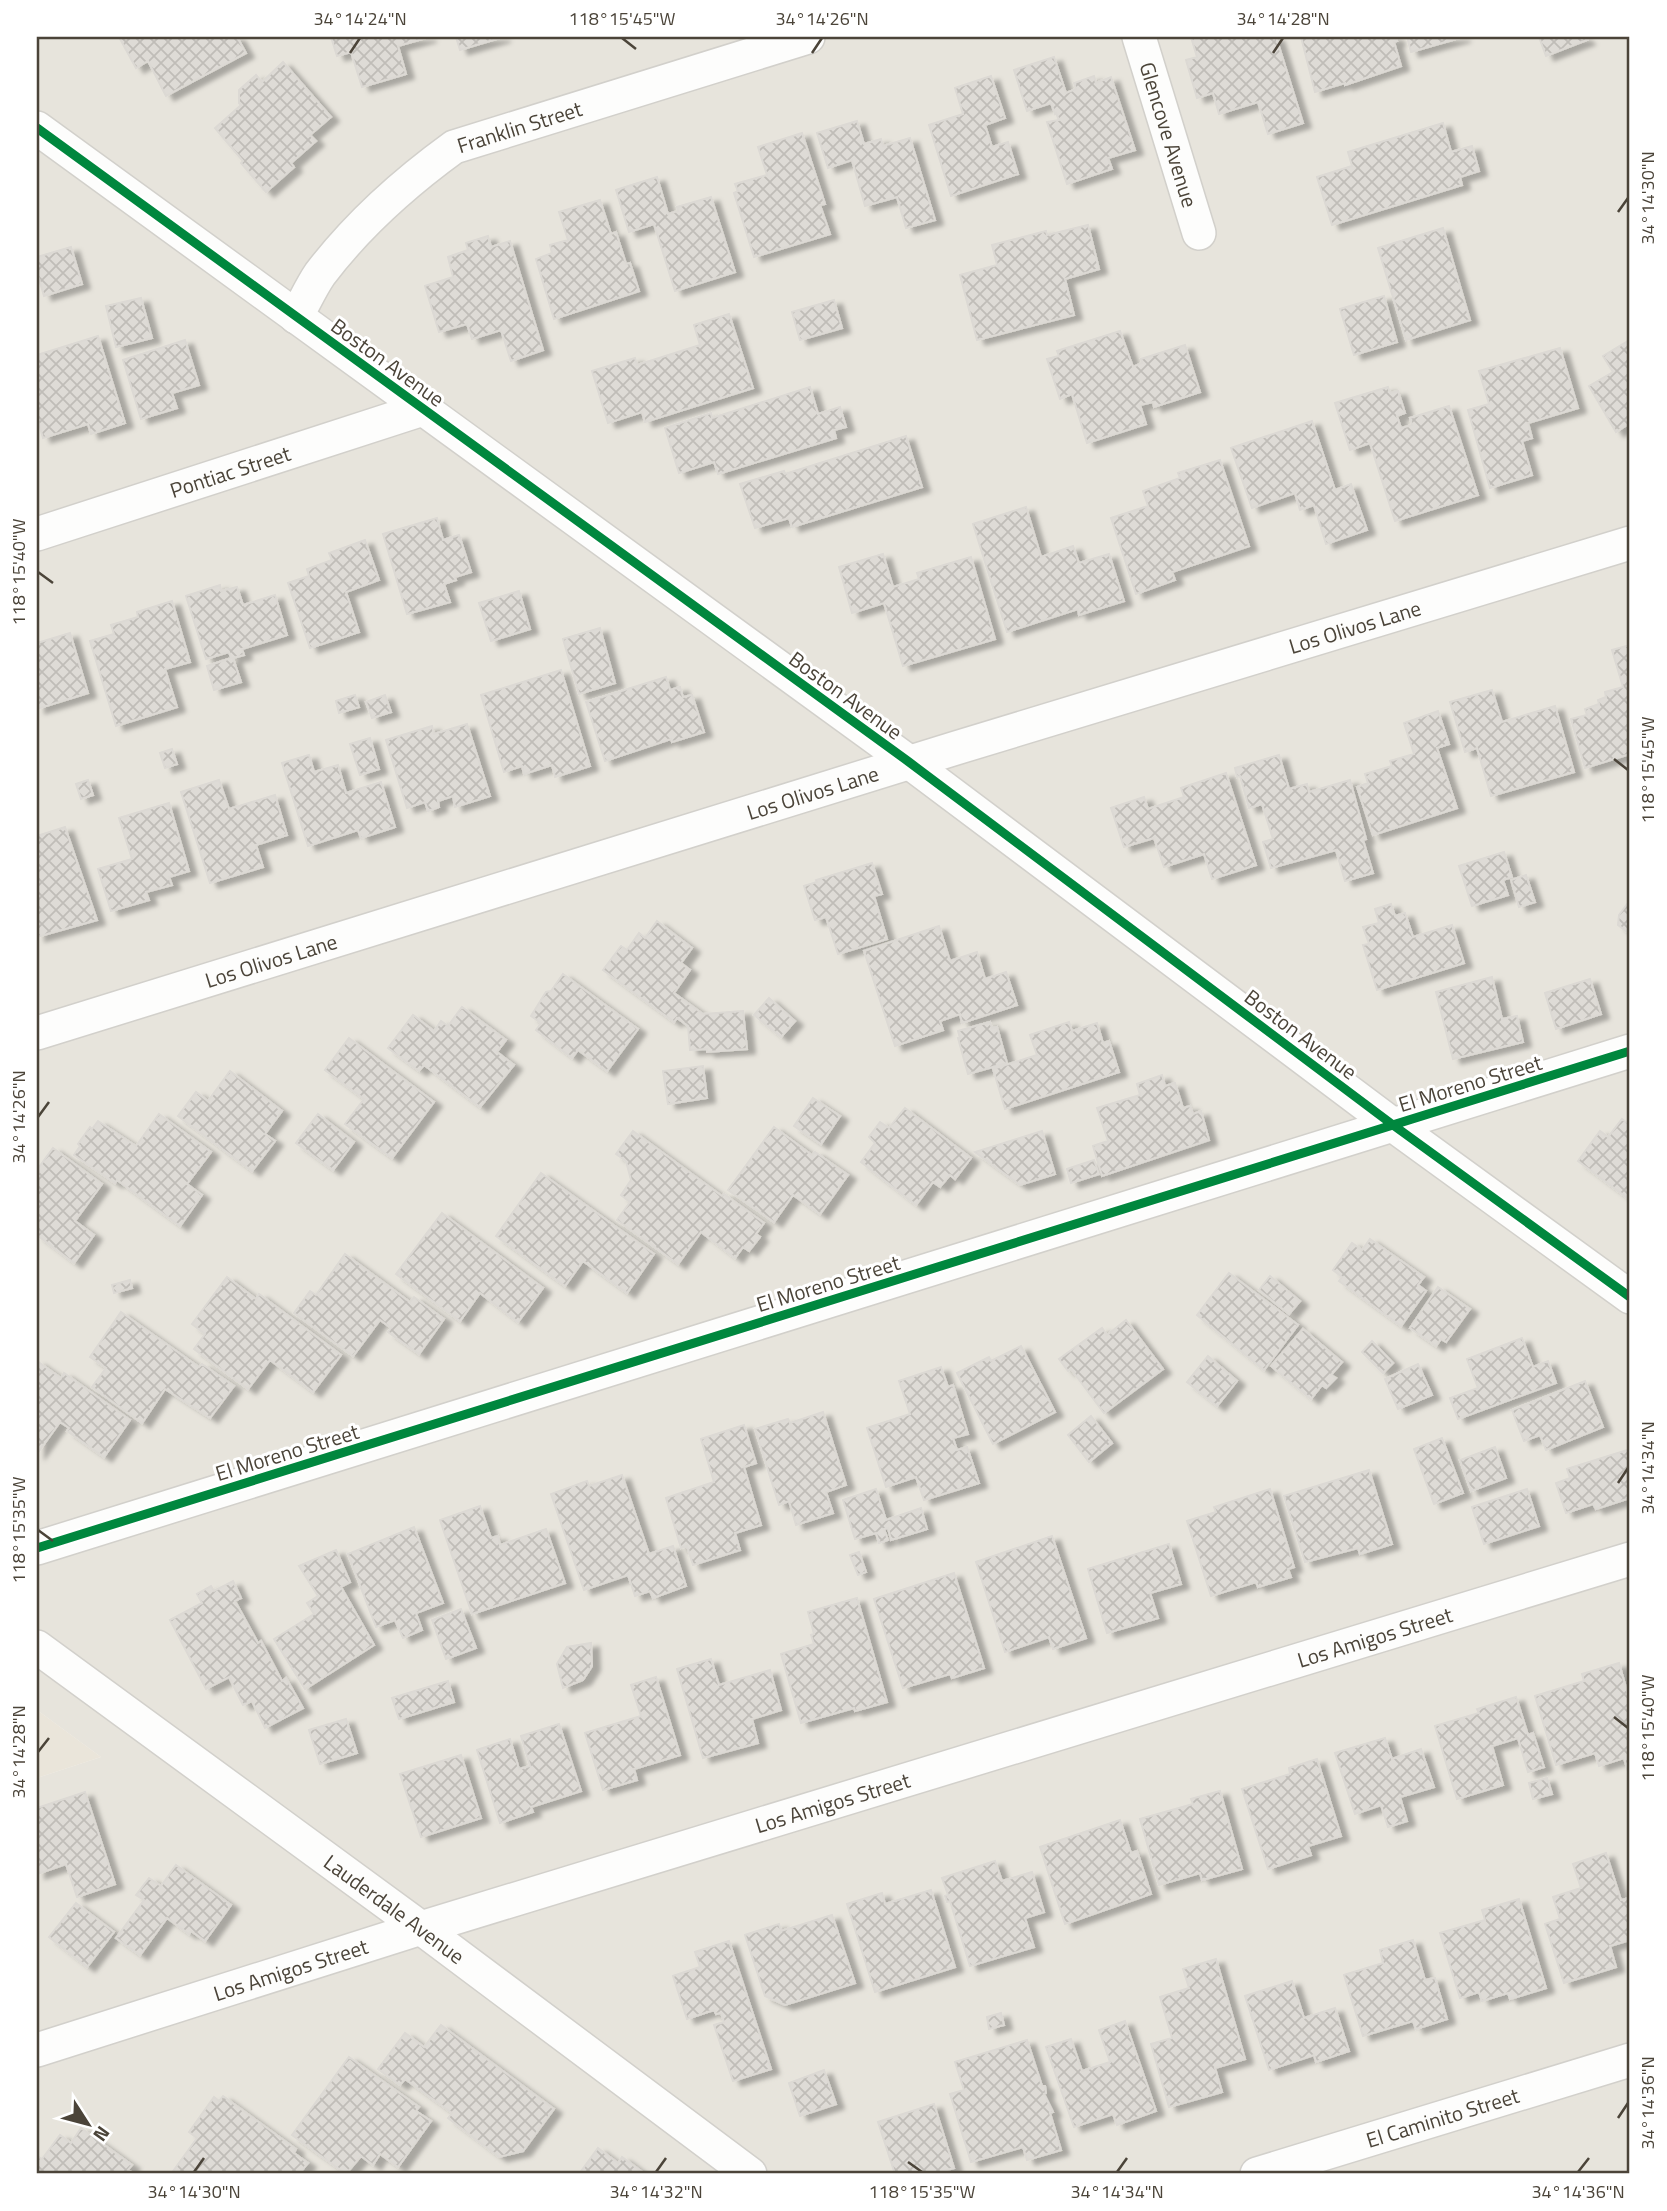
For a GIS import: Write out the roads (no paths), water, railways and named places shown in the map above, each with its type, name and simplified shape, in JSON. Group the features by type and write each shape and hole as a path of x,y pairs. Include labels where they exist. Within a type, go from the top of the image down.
{"street":[{"name":"Franklin Street","path":"296,317 320,275 369,216 417,174 454,148 808,37"},
{"name":"Glencove Avenue","path":"1139,37 1199,233"},
{"name":"Boston Avenue","path":"37,128 909,762 1394,1125 1630,1297"},
{"name":"Pontiac Street","path":"37,534 423,409"},
{"name":"Los Olivos Lane","path":"37,1033 909,762 1630,543"},
{"name":"El Moreno Street","path":"37,1549 1630,1051"},
{"name":"Los Amigos Street","path":"37,2050 421,1928 1630,1559"},
{"name":"Lauderdale Avenue","path":"37,1647 421,1928 750,2174"},
{"name":"El Caminito Street","path":"1256,2174 1630,2060"}]}
